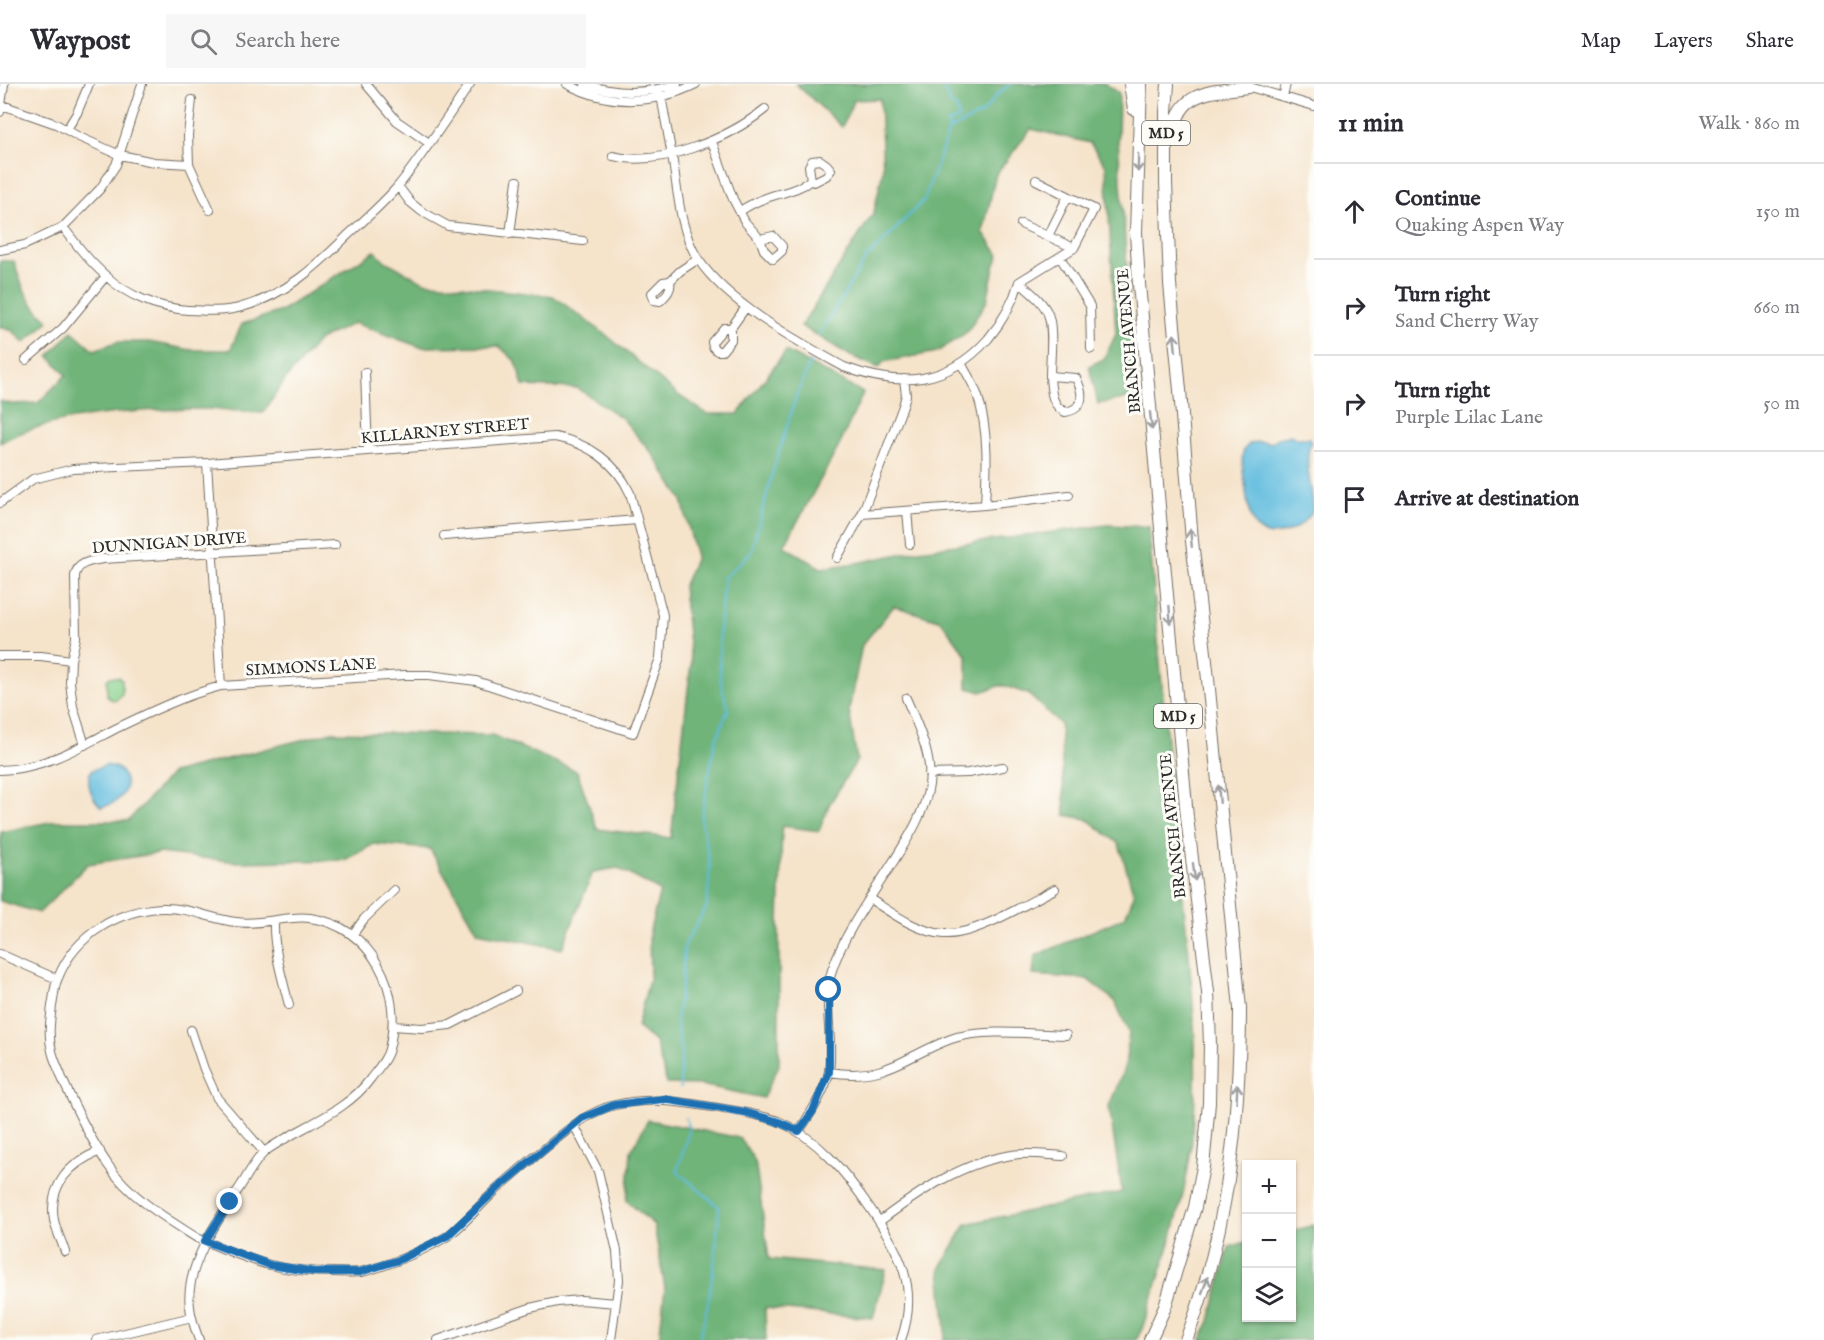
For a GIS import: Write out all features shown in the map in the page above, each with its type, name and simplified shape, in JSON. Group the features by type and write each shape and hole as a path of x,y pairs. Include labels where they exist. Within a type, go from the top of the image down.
{"highway":[{"path":"1130,84 1138,131"},
{"name":"BRANCH AVENUE","path":"1141,84 1137,232 1148,392 1187,817 1208,992 1210,1044 1209,1103 1199,1187 1167,1299 1149,1340"},
{"name":"MD 5","path":"1168,84 1166,182 1170,284 1192,541 1208,679 1240,1008 1239,1062 1230,1172 1208,1275 1186,1340"},
{"path":"1166,182 1172,173 1174,126 1181,109 1205,93 1244,85"}],"street":[{"path":"4,84 1,109 42,118 120,155 154,162 189,164"},
{"path":"67,129 77,113 89,84"},
{"path":"0,250 26,245 63,226 100,189 120,155 142,84"},
{"path":"366,84 398,121 429,143"},
{"path":"63,226 106,276 131,293 155,304 200,311 240,308 272,295 314,269 398,186 470,84"},
{"path":"567,84 616,100 661,94 696,84"},
{"path":"585,84 619,92 661,94 677,84"},
{"path":"1283,97 1286,84"},
{"path":"1244,85 1314,106"},
{"path":"661,94 682,216 689,240 698,259 724,288 746,307 844,367 874,377 904,379 934,375 961,363 993,333 1014,299 1019,282 1074,249 1094,209 1036,180"},
{"path":"192,100 188,135 189,164 210,210"},
{"path":"613,156 633,159 671,153 712,142 765,109"},
{"path":"712,142 740,211 760,239"},
{"path":"740,211 765,198 795,190 811,180"},
{"path":"510,234 517,181"},
{"path":"398,186 416,206 448,226 583,242"},
{"path":"1048,236 1068,196"},
{"path":"1021,224 1074,249"},
{"path":"1060,257 1090,306 1091,349"},
{"path":"670,281 698,259"},
{"path":"26,360 63,328 106,276"},
{"path":"1019,282 1040,301 1050,322 1050,376 1052,397 1058,408 1065,412 1077,409 1081,398 1076,378 1050,376"},
{"path":"730,328 746,307"},
{"path":"961,363 978,398 984,427 988,465 985,505"},
{"path":"365,372 369,452"},
{"path":"837,558 862,514 903,406 906,395 904,379"},
{"name":"KILLARNEY STREET","path":"0,503 33,478 58,471 110,466 207,463 369,452 548,436 580,444 604,458 618,472 630,493 663,615 660,658 633,733"},
{"path":"207,463 221,686"},
{"path":"862,514 985,505 1069,495"},
{"path":"907,511 910,544"},
{"path":"444,536 637,520"},
{"name":"DUNNIGAN DRIVE","path":"85,745 73,707 70,682 71,660 76,639 75,576 81,566 88,561 103,559 335,545"},
{"path":"0,656 41,656 71,660"},
{"name":"SIMMONS LANE","path":"0,770 17,770 47,763 169,703 221,686 429,675 476,681 633,733"},
{"path":"799,1131 813,1111 829,1072 829,990 832,971 846,939 911,834 925,801 929,774 926,752 906,698"},
{"path":"929,774 1003,767"},
{"path":"870,899 914,925 946,934 962,932 986,924 1055,889"},
{"path":"352,934 393,890"},
{"path":"199,1340 189,1304 192,1278 205,1241 264,1152 355,1096 369,1081 389,1052 393,1007 389,985 381,968 363,944 352,934 327,922 310,918 295,918 235,922 185,909 162,908 119,916 89,935 72,952 57,979 48,1033 52,1053 77,1112 109,1167 146,1205 196,1238 205,1241 270,1265 315,1272 360,1272 399,1260 447,1236 498,1188 582,1118 614,1105 663,1099 744,1112 776,1121 799,1131 849,1177 880,1221 900,1256 908,1293 907,1313 901,1340"},
{"path":"274,921 278,960 289,1005"},
{"path":"0,954 57,979"},
{"path":"393,1026 422,1028 450,1025 516,991"},
{"path":"191,1030 217,1098 264,1152"},
{"path":"829,1072 849,1075 874,1073 898,1065 953,1039 988,1033 1066,1035"},
{"path":"574,1125 598,1172 613,1232 619,1271 611,1340"},
{"path":"65,1252 54,1219 59,1183 66,1171 84,1158 100,1151"},
{"path":"880,1221 938,1181 972,1167 1013,1155 1063,1156"},
{"path":"438,1340 530,1308 557,1302 581,1300 616,1303"},
{"path":"96,1340 192,1317"}],"green space":[{"path":"796,84 1106,84 1119,93 1118,139 1136,397 1098,404 1089,366 1104,359 1116,334 1106,166 1090,143 1031,129 996,174 983,232 999,255 994,267 987,301 967,332 937,352 883,362 879,368 851,356 801,326 874,212 883,170 880,99 854,100 842,127"},
{"path":"375,251 385,261 424,282 553,296 605,334 677,394 707,414 738,414 786,351 863,393 839,446 784,546 821,568 919,550 1107,525 1149,527 1166,730 1193,996 1195,1105 1189,1165 1178,1213 1165,1260 1142,1329 1136,1340 944,1340 946,1332 940,1269 966,1224 1122,1192 1109,1106 1125,1067 1129,1033 1115,1001 1087,979 1033,975 1035,956 1125,917 1134,895 1119,844 1087,819 1065,815 1060,724 1028,694 1002,685 981,692 967,688 967,656 941,621 894,606 862,645 849,710 857,760 829,805 819,831 782,826 779,1065 763,1098 701,1085 667,1084 655,1042 637,1027 650,976 649,934 660,891 618,868 593,872 562,949 478,932 430,849 374,844 345,860 238,862 159,853 88,864 39,913 0,901 1,832 54,821 128,821 172,773 332,732 492,735 577,771 597,829 671,838 691,663 683,587 696,557 682,500 654,456 623,419 577,388 523,386 516,362 499,346 420,347 354,323 319,340 285,380 263,413 180,409 99,415 45,425 0,443 0,401 11,404 38,403 66,375 49,356 72,331 94,350 117,342 149,342 191,350 230,350 242,324 281,311"},
{"path":"0,261 14,261 26,294 49,321 24,343 13,331 0,327"},
{"path":"110,677 119,677 122,680 122,694 116,700 110,699 107,695 107,680"},
{"path":"648,1120 740,1138 755,1161 769,1259 886,1270 873,1318 765,1308 766,1340 659,1340 665,1288 654,1225 627,1201 631,1151"},
{"path":"1314,1225 1314,1340 1201,1340 1210,1321 1229,1247 1242,1243 1242,1322 1296,1322 1296,1230"}],"water":[{"path":"1291,435 1295,438 1309,438 1311,443 1308,469 1313,510 1303,523 1295,528 1287,532 1269,534 1256,527 1251,516 1242,462 1244,449 1253,443 1271,443 1278,438"},
{"path":"106,765 121,771 126,785 118,800 101,807 92,795 89,780 92,770"}],"waterway":[{"path":"946,84 944,89 950,104 957,108 959,119 948,123 949,130"},
{"path":"819,335 865,260 924,200 949,130 983,113 995,97 1010,84"},
{"path":"680,1088 681,1056 676,1020 682,984 684,946 707,906 710,866 701,819 715,742 728,710 720,679 719,630 724,578 751,552 773,471 797,394 810,362"},
{"path":"686,1118 689,1131 677,1171 719,1207 713,1274 699,1340"}],"route":[{"path":"230,1202 205,1241 270,1265 315,1272 360,1272 399,1260 447,1236 498,1188 582,1118 614,1105 663,1099 744,1112 776,1121 799,1131 813,1111 829,1072 829,990"}]}
